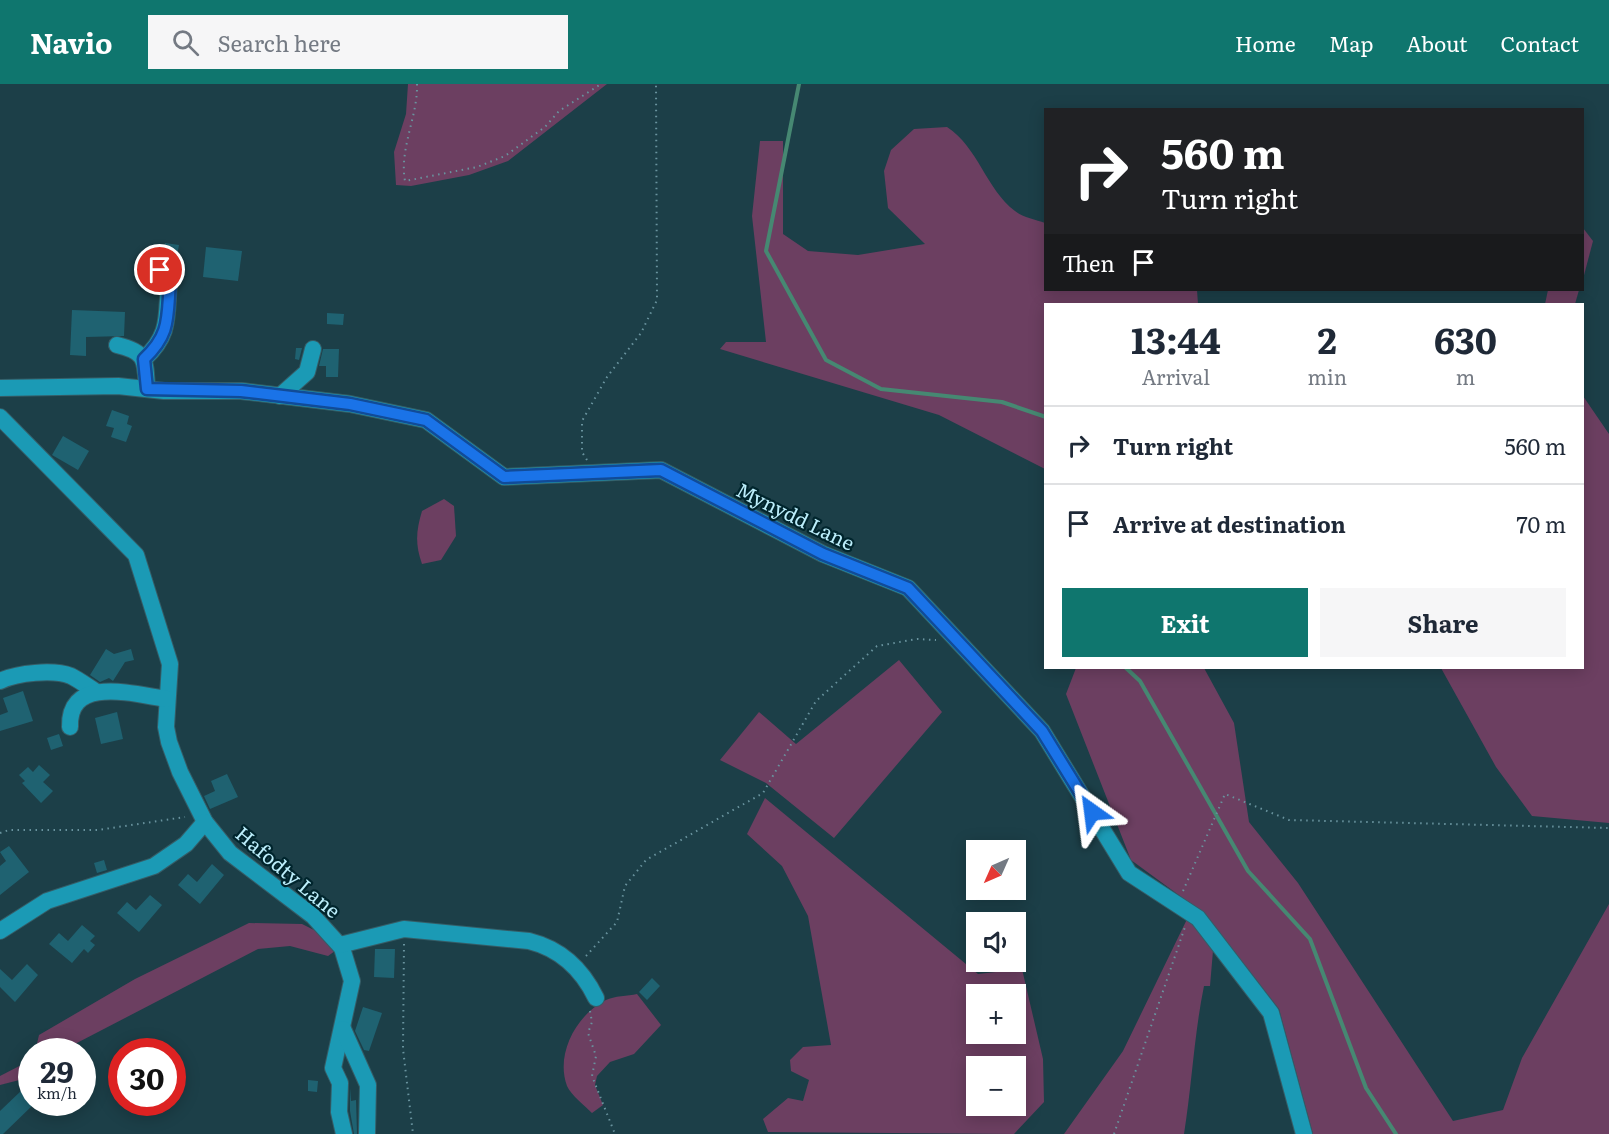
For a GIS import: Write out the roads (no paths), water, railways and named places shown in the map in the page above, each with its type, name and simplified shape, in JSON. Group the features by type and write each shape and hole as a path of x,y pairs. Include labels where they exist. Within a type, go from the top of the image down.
{"street":[{"path":"144,359 159,345 166,321 170,282 160,270"},
{"path":"117,345 137,350 144,359 147,389"},
{"path":"280,396 307,372 313,349"},
{"name":"Mynydd Lane","path":"0,388 118,386 147,389 241,391 350,404 426,420 504,477 661,470 823,554 908,588 1042,731 1129,873 1198,918 1271,1012 1304,1134"},
{"name":"Hafodty Lane","path":"0,417 136,555 170,664 166,727 169,742 180,772 202,818 230,853 313,916 340,945 350,965 352,981 333,1068 340,1083 339,1112 344,1134"},
{"path":"0,681 11,677 60,673 71,676 95,691 167,699"},
{"path":"70,727 72,714 76,707 82,699 95,691"},
{"path":"0,931 47,900 154,866 186,844 202,818"},
{"path":"340,945 404,929 529,941 549,946 576,967 588,980 596,998"},
{"path":"343,1029 368,1085 367,1134"}],"waterway":[{"path":"799,84 766,251 826,360 881,389 1002,402 1044,416"},
{"path":"1127,669 1140,681 1248,871 1310,939 1366,1088 1396,1134"}]}
